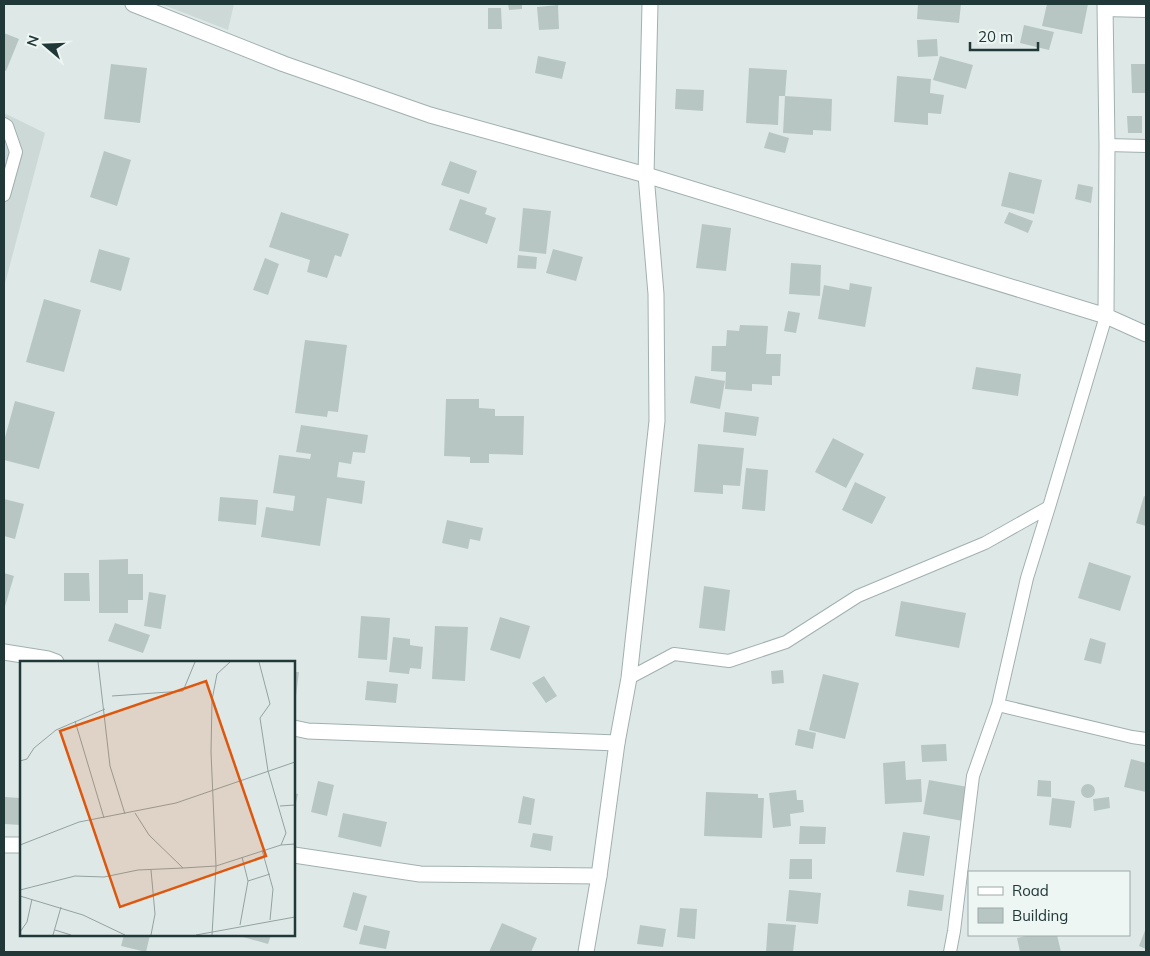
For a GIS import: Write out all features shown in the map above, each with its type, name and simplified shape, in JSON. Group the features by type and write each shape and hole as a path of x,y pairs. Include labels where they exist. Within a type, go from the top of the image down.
{"street":[{"path":"132,4 284,64 430,115 646,175 1106,316 1146,334"},
{"path":"586,952 629,678 657,421 656,294 646,175 650,4"},
{"path":"1105,7 1107,145 1106,316"},
{"path":"4,652 53,661"},
{"path":"295,728 308,731 618,742"},
{"path":"4,845 20,845"},
{"path":"295,855 420,874 599,876"}],"lane":[{"path":"1105,7 1146,11"},
{"path":"4,124 7,126 16,152 4,196"},
{"path":"1107,145 1146,146"},
{"path":"950,952 973,776 998,705 1027,578 1106,316"},
{"path":"629,678 674,654 729,660 786,642 858,596 985,543 1049,507"},
{"path":"998,705 1146,739"}],"shaded area":[{"path":"161,4 234,4 228,30"},
{"path":"4,113 45,133 4,287"}],"building":[{"path":"508,4 522,4 522,9 509,10"},
{"path":"918,4 961,4 959,23 917,19"},
{"path":"1047,4 1088,4 1082,34 1042,26"},
{"path":"558,5 559,29 539,30 537,7"},
{"path":"488,8 501,8 502,29 488,29"},
{"path":"1024,25 1054,32 1049,50 1020,43"},
{"path":"4,33 19,39 6,71 4,70"},
{"path":"937,39 938,56 918,57 917,40"},
{"path":"538,56 566,62 562,79 535,73"},
{"path":"940,56 973,65 966,89 933,80"},
{"path":"111,64 147,68 140,123 104,119"},
{"path":"1131,64 1146,64 1146,93 1132,93"},
{"path":"749,68 787,70 785,96 779,96 778,125 746,123"},
{"path":"897,76 931,79 930,93 944,95 941,114 928,113 928,125 894,122"},
{"path":"676,89 704,90 703,111 675,109"},
{"path":"785,96 832,99 831,131 813,130 813,135 783,133"},
{"path":"1127,116 1142,116 1142,133 1128,133"},
{"path":"769,132 789,138 785,153 764,148"},
{"path":"104,151 131,160 117,206 90,197"},
{"path":"450,161 477,171 469,194 441,185"},
{"path":"1009,172 1042,180 1034,214 1001,206"},
{"path":"1078,184 1093,187 1091,203 1075,199"},
{"path":"460,199 487,208 485,214 496,218 487,244 449,230"},
{"path":"523,208 551,211 546,254 519,251"},
{"path":"281,212 349,234 341,257 335,255 327,278 307,272 310,260 269,247"},
{"path":"1009,212 1033,221 1028,233 1004,223"},
{"path":"702,224 731,228 726,271 696,268"},
{"path":"99,249 130,258 121,291 90,282"},
{"path":"553,249 583,257 576,281 546,273"},
{"path":"518,255 537,257 536,269 517,268"},
{"path":"265,258 279,264 268,295 253,290"},
{"path":"791,263 821,265 820,296 789,294"},
{"path":"850,283 872,287 865,327 818,319 824,285 849,290"},
{"path":"44,299 81,310 64,372 26,362"},
{"path":"788,311 800,313 796,333 784,331"},
{"path":"740,325 768,326 766,354 781,354 780,376 772,376 772,385 752,384 752,391 725,389 726,372 711,371 712,346 726,346 727,330 739,331"},
{"path":"305,340 347,345 338,412 328,411 327,417 295,413"},
{"path":"976,367 1021,374 1018,396 972,389"},
{"path":"695,376 725,381 720,409 690,403"},
{"path":"446,399 479,399 479,408 495,409 495,416 524,416 523,455 489,454 489,463 470,463 470,457 444,456"},
{"path":"15,401 55,412 39,469 4,460 4,441"},
{"path":"725,412 759,417 756,436 723,432"},
{"path":"301,425 368,435 365,453 353,452 351,464 339,462 337,477 365,481 362,504 327,498 320,546 261,537 266,507 293,511 295,496 273,493 279,455 310,459 311,454 296,452"},
{"path":"833,438 864,454 846,488 815,472"},
{"path":"698,444 744,448 740,486 723,485 723,494 694,492"},
{"path":"746,468 768,470 765,511 742,509"},
{"path":"855,482 886,497 872,524 842,510"},
{"path":"1144,496 1146,497 1146,526 1136,523"},
{"path":"220,497 258,500 256,525 218,521"},
{"path":"4,499 24,504 15,539 4,536"},
{"path":"447,520 483,528 480,541 470,539 468,549 442,543"},
{"path":"128,559 128,574 143,574 143,600 128,600 128,613 99,613 99,560"},
{"path":"1089,562 1131,576 1120,611 1078,598"},
{"path":"4,573 14,576 4,610"},
{"path":"64,573 89,573 90,601 64,601"},
{"path":"704,586 730,590 725,631 699,628"},
{"path":"149,592 166,595 161,629 144,626"},
{"path":"901,601 966,613 959,648 895,636"},
{"path":"361,616 390,618 387,660 358,658"},
{"path":"500,617 530,626 520,659 490,650"},
{"path":"115,623 150,635 143,653 108,641"},
{"path":"435,626 468,627 465,681 432,679"},
{"path":"393,637 410,639 410,645 423,647 421,669 410,668 409,674 389,672"},
{"path":"1090,638 1106,643 1101,664 1084,660"},
{"path":"783,670 784,683 772,684 771,671"},
{"path":"295,672 299,672 296,696"},
{"path":"823,674 859,683 845,739 809,730"},
{"path":"544,676 557,696 546,703 532,683"},
{"path":"367,681 398,684 396,703 365,700"},
{"path":"798,729 816,733 813,749 795,745"},
{"path":"946,744 947,761 922,762 921,745"},
{"path":"1131,759 1146,763 1146,792 1124,787"},
{"path":"905,761 906,780 921,779 922,802 885,804 883,763"},
{"path":"929,780 968,787 963,821 923,814"},
{"path":"1038,780 1051,781 1051,797 1037,796"},
{"path":"318,781 334,785 327,816 311,812"},
{"path":"1085,784 1091,784 1095,791 1091,798 1085,798 1081,794 1081,788"},
{"path":"796,790 797,800 803,800 804,812 790,814 791,826 773,828 769,793"},
{"path":"706,792 758,794 758,798 764,798 762,838 704,836"},
{"path":"295,793 298,794 295,807"},
{"path":"523,796 535,799 531,825 518,823"},
{"path":"4,797 20,798 20,825 4,824"},
{"path":"1109,797 1110,808 1094,811 1093,799"},
{"path":"1052,798 1075,801 1071,828 1049,825"},
{"path":"343,813 387,822 381,847 338,837"},
{"path":"800,826 826,827 825,844 799,844"},
{"path":"903,832 930,836 924,876 896,872"},
{"path":"533,833 553,836 551,851 530,847"},
{"path":"790,859 812,859 812,879 789,879"},
{"path":"789,890 821,893 818,924 786,921"},
{"path":"909,890 944,895 942,911 907,906"},
{"path":"353,892 367,896 357,931 343,927"},
{"path":"680,908 697,909 695,939 677,937"},
{"path":"502,923 537,938 531,952 489,952"},
{"path":"768,923 796,925 793,952 766,952"},
{"path":"364,925 390,931 386,949 359,944"},
{"path":"640,925 666,929 663,947 637,944"},
{"path":"1146,928 1146,949 1139,946"},
{"path":"124,936 150,936 146,952 121,946"},
{"path":"240,936 271,936 268,944"},
{"path":"1026,936 1057,936 1061,952 1020,952 1017,938"}]}
